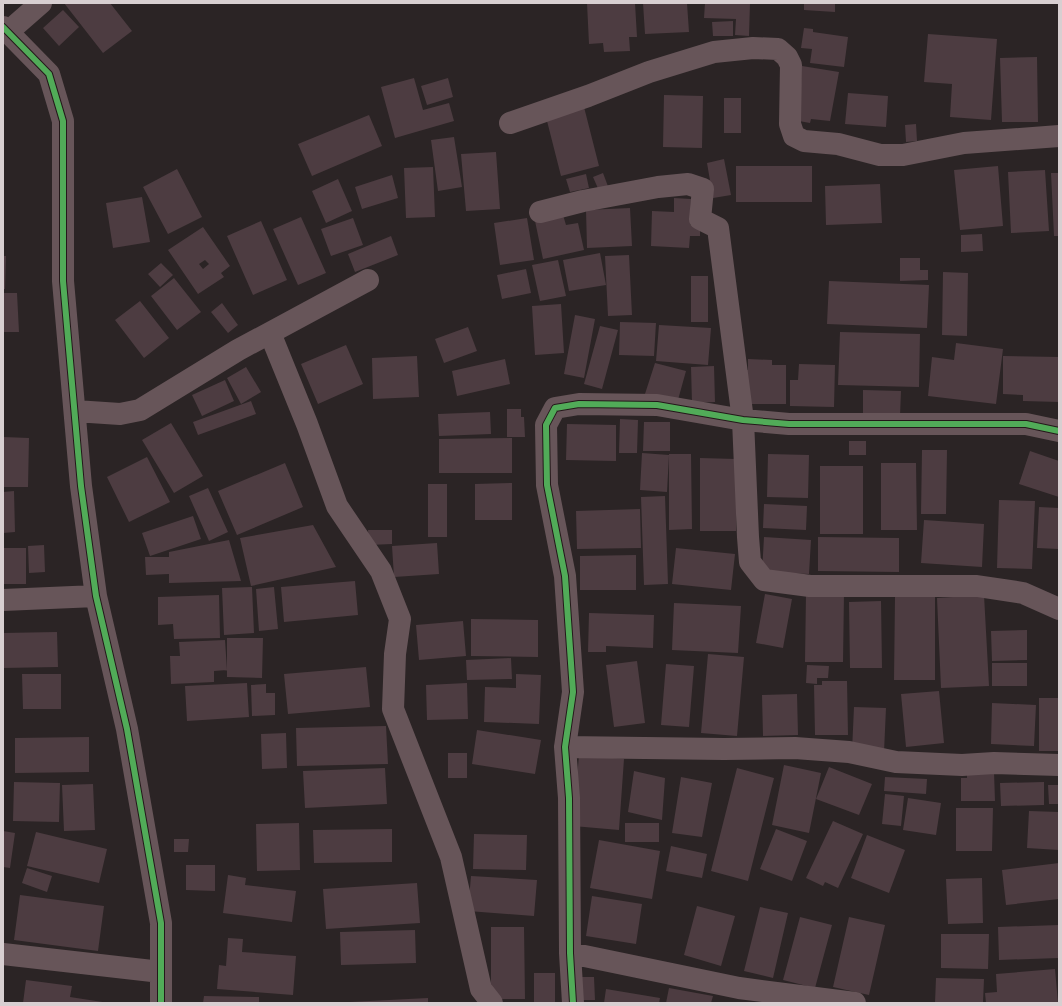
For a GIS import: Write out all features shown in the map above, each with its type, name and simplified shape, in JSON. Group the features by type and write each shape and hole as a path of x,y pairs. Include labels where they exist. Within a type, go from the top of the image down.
{"street":[{"path":"41,3 6,29 49,74 63,121 63,281 81,486 96,596 127,728 161,923 161,1003"},
{"path":"510,123 588,96 648,72 714,52 753,48 778,49 787,57 791,65 790,124 794,136 804,141 838,144 880,155 903,155 964,143 1059,136"},
{"path":"540,212 583,201 658,187 688,184 703,189 700,219 718,228 743,420 750,562 764,580 810,586 977,586 1023,593 1059,609"},
{"path":"75,411 120,414 140,410 238,350 368,280"},
{"path":"270,333 307,424 337,506 381,571 400,619 394,654 393,709 451,857 481,989 492,1003"},
{"path":"573,1003 570,953 569,798 565,747 573,692 565,576 547,485 546,425 554,408 579,404 657,405 743,420 789,424 1026,424 1059,431"},
{"path":"3,600 96,596"},
{"path":"565,747 724,749 795,748 849,752 896,762 962,764 994,762 1059,765"},
{"path":"570,953 739,988 855,1003"},
{"path":"3,954 161,972"}],"building":[{"path":"64,3 110,3 132,31 103,53"},
{"path":"587,3 635,3 637,37 629,37 630,51 604,52 603,43 589,44"},
{"path":"643,3 687,3 689,32 645,34"},
{"path":"705,3 750,3 749,36 735,35 736,19 704,18"},
{"path":"804,3 835,3 835,12 804,10"},
{"path":"63,10 79,27 59,46 43,28"},
{"path":"733,21 733,36 713,36 712,22"},
{"path":"804,28 813,29 813,32 848,37 844,67 810,63 812,49 801,48"},
{"path":"928,34 997,39 991,120 950,117 952,84 924,82"},
{"path":"1037,57 1038,122 1002,122 1000,58"},
{"path":"802,66 839,72 830,121 811,119 810,123 799,121"},
{"path":"414,78 423,110 449,103 454,121 395,138 381,87"},
{"path":"448,78 453,97 427,105 421,86"},
{"path":"848,93 888,96 886,127 845,124"},
{"path":"664,95 703,96 702,148 663,147"},
{"path":"724,98 741,98 741,133 724,133"},
{"path":"584,107 599,166 561,176 546,117"},
{"path":"369,115 382,146 312,176 298,144"},
{"path":"916,124 917,141 906,142 905,125"},
{"path":"454,137 462,187 438,191 431,140"},
{"path":"496,152 500,209 466,211 461,154"},
{"path":"724,159 731,195 713,198 707,163"},
{"path":"736,166 812,166 812,202 736,202"},
{"path":"998,166 1003,226 960,230 954,170"},
{"path":"433,167 435,217 406,218 404,168"},
{"path":"177,169 202,217 168,234 143,187"},
{"path":"1045,170 1049,231 1011,233 1008,172"},
{"path":"603,173 609,189 600,193 593,177"},
{"path":"1051,173 1059,173 1059,236 1054,236"},
{"path":"586,174 589,188 570,192 566,179"},
{"path":"392,175 398,198 362,209 355,187"},
{"path":"338,179 352,211 326,223 312,191"},
{"path":"880,184 882,223 826,225 825,186"},
{"path":"142,197 150,242 113,248 106,203"},
{"path":"674,198 691,199 690,225 700,225 700,236 690,236 689,248 651,246 652,211 674,212"},
{"path":"630,208 632,246 587,248 586,210"},
{"path":"563,215 566,225 578,223 584,250 543,259 535,221"},
{"path":"301,217 326,273 298,285 273,229"},
{"path":"353,218 363,245 331,256 321,229"},
{"path":"527,218 534,260 500,265 494,223"},
{"path":"261,221 287,280 253,295 227,236"},
{"path":"203,227 230,266 221,273 224,277 198,294 168,250","holes":["205,260 209,264 203,269 199,264"]},
{"path":"982,234 983,251 961,252 961,235"},
{"path":"391,236 398,255 355,272 348,254"},
{"path":"600,253 606,285 569,291 563,260"},
{"path":"629,255 632,315 608,316 605,256"},
{"path":"3,256 6,256 5,289 3,289"},
{"path":"900,258 920,258 920,270 928,270 928,280 900,281"},
{"path":"558,260 566,296 540,301 532,265"},
{"path":"161,263 173,275 160,287 148,274"},
{"path":"526,269 531,293 502,299 497,275"},
{"path":"943,272 968,273 967,336 942,335"},
{"path":"691,276 708,276 708,322 691,322"},
{"path":"174,278 201,312 177,330 151,296"},
{"path":"829,281 929,285 927,328 827,324"},
{"path":"3,293 17,293 19,332 3,332"},
{"path":"140,301 169,338 144,358 115,320"},
{"path":"222,303 238,325 228,333 211,312"},
{"path":"561,304 564,353 535,355 532,306"},
{"path":"575,315 595,319 584,378 564,374"},
{"path":"620,322 656,323 654,356 619,355"},
{"path":"659,325 711,328 708,365 656,361"},
{"path":"600,326 618,330 602,389 584,384"},
{"path":"468,327 477,351 444,363 435,339"},
{"path":"840,332 920,334 919,387 838,385"},
{"path":"956,343 1003,349 996,404 928,396 932,357 954,360"},
{"path":"346,345 363,384 318,404 301,364"},
{"path":"417,356 419,397 373,399 372,358"},
{"path":"1003,356 1059,357 1059,402 1023,401 1023,395 1003,394"},
{"path":"505,359 510,384 457,396 452,371"},
{"path":"748,359 772,360 772,365 786,365 786,404 743,404 743,370 748,370"},
{"path":"655,363 686,371 676,407 644,397"},
{"path":"799,364 835,365 834,407 790,406 790,380 798,380"},
{"path":"714,366 715,402 692,403 691,367"},
{"path":"246,367 261,392 241,404 227,378"},
{"path":"225,380 234,401 202,416 192,395"},
{"path":"863,390 901,391 900,416 863,415"},
{"path":"251,401 256,414 198,435 193,422"},
{"path":"507,409 521,409 521,417 524,417 525,437 507,437"},
{"path":"490,412 491,434 439,436 438,414"},
{"path":"620,419 638,420 637,453 619,453"},
{"path":"644,422 670,422 670,451 643,451"},
{"path":"171,423 203,476 174,493 142,440"},
{"path":"567,424 616,425 616,461 566,460"},
{"path":"3,437 29,438 28,487 3,487"},
{"path":"512,438 512,473 439,473 439,439"},
{"path":"849,441 866,441 866,455 849,455"},
{"path":"922,450 947,450 946,514 921,514"},
{"path":"1030,451 1059,461 1059,497 1019,484"},
{"path":"642,453 669,455 667,492 640,490"},
{"path":"669,454 691,454 692,529 669,530"},
{"path":"768,454 809,455 808,498 767,497"},
{"path":"147,457 170,502 129,522 107,477"},
{"path":"700,458 736,459 736,531 700,531"},
{"path":"285,463 303,507 237,535 218,491"},
{"path":"881,463 916,463 917,530 881,530"},
{"path":"820,466 863,466 863,534 820,534"},
{"path":"512,483 512,520 475,520 475,484"},
{"path":"428,484 447,484 447,537 428,537"},
{"path":"208,488 228,532 209,541 189,496"},
{"path":"14,491 15,532 3,533 3,492"},
{"path":"665,496 668,584 644,585 641,497"},
{"path":"999,500 1035,501 1032,569 997,568"},
{"path":"764,504 807,506 806,530 763,528"},
{"path":"1039,507 1059,508 1058,549 1037,548"},
{"path":"640,509 641,548 577,549 576,511"},
{"path":"193,516 201,539 150,556 142,533"},
{"path":"924,520 984,524 982,567 921,563"},
{"path":"313,525 336,567 251,586 240,538"},
{"path":"368,530 392,530 392,544 369,545"},
{"path":"764,537 811,540 809,574 762,572"},
{"path":"818,537 899,538 899,572 818,571"},
{"path":"229,540 241,581 169,583 169,574 146,575 145,557 169,557 169,552"},
{"path":"437,543 439,574 394,577 392,546"},
{"path":"44,545 45,572 29,573 28,546"},
{"path":"3,548 26,548 26,584 3,584"},
{"path":"676,548 735,554 731,590 672,584"},
{"path":"636,555 636,590 580,590 580,556"},
{"path":"355,581 358,615 284,622 281,587"},
{"path":"252,587 254,633 224,635 222,588"},
{"path":"274,587 278,629 259,631 256,589"},
{"path":"806,593 844,593 843,662 805,662"},
{"path":"765,594 792,599 783,648 756,643"},
{"path":"219,595 220,638 174,639 173,624 158,625 158,597"},
{"path":"984,595 989,686 941,688 937,598"},
{"path":"895,597 935,597 935,680 894,680"},
{"path":"881,601 882,668 850,668 849,602"},
{"path":"674,603 741,606 738,653 672,650"},
{"path":"589,613 654,615 653,648 606,646 606,652 588,652"},
{"path":"471,619 538,620 538,657 471,656"},
{"path":"463,621 466,656 419,660 416,625"},
{"path":"1027,630 1027,660 992,661 991,631"},
{"path":"57,632 58,667 3,668 3,633"},
{"path":"227,638 263,638 262,678 227,677"},
{"path":"225,640 227,670 214,671 214,682 171,684 170,656 180,656 179,642"},
{"path":"708,654 744,657 737,736 701,733"},
{"path":"511,658 512,679 467,680 466,660"},
{"path":"637,661 645,723 614,727 606,665"},
{"path":"992,663 1027,663 1027,686 992,686"},
{"path":"666,664 694,666 689,727 661,725"},
{"path":"807,665 829,666 828,678 817,678 817,684 806,683"},
{"path":"366,667 370,707 288,714 284,674"},
{"path":"22,674 61,674 61,709 23,709"},
{"path":"516,674 541,675 539,724 484,722 485,687 516,688"},
{"path":"822,681 847,681 848,735 815,735 814,685 822,685"},
{"path":"247,683 249,717 187,721 185,686"},
{"path":"467,683 468,719 427,720 426,685"},
{"path":"266,684 266,693 275,693 275,715 252,716 251,685"},
{"path":"939,691 944,743 906,747 901,694"},
{"path":"797,694 798,735 763,736 762,695"},
{"path":"1039,698 1059,698 1059,751 1039,751"},
{"path":"992,703 1036,705 1034,746 991,744"},
{"path":"854,707 886,708 884,752 852,751"},
{"path":"386,726 388,764 297,766 296,728"},
{"path":"477,730 541,740 535,774 472,764"},
{"path":"286,733 287,768 262,769 261,734"},
{"path":"89,737 89,772 15,773 15,738"},
{"path":"448,753 467,753 467,778 448,778"},
{"path":"579,755 624,759 619,830 573,826"},
{"path":"784,765 821,773 809,833 772,825"},
{"path":"829,767 872,784 859,815 816,799"},
{"path":"385,768 387,804 305,808 303,771"},
{"path":"737,768 774,778 748,881 711,871"},
{"path":"634,771 665,778 662,820 628,812"},
{"path":"967,772 994,772 995,801 961,801 961,778 967,778"},
{"path":"681,777 712,783 702,837 672,833"},
{"path":"885,777 927,779 926,794 884,791"},
{"path":"14,782 60,783 59,822 13,821"},
{"path":"1044,782 1044,805 1001,806 1000,783"},
{"path":"93,784 95,830 64,831 62,785"},
{"path":"1048,785 1059,785 1059,804 1049,804"},
{"path":"885,794 904,796 901,826 882,824"},
{"path":"908,798 941,803 936,835 903,830"},
{"path":"956,808 993,808 992,851 956,851"},
{"path":"1029,811 1059,812 1059,850 1027,848"},
{"path":"833,821 863,834 838,888 825,882 823,886 806,878"},
{"path":"299,823 300,870 257,871 256,824"},
{"path":"625,823 659,823 659,842 625,842"},
{"path":"392,829 392,862 314,863 313,830"},
{"path":"776,829 807,841 792,881 760,869"},
{"path":"3,831 15,833 10,868 3,867"},
{"path":"36,832 107,849 99,883 27,866"},
{"path":"474,834 527,835 526,870 473,869"},
{"path":"867,835 905,850 889,893 851,878"},
{"path":"174,839 189,839 188,852 174,852"},
{"path":"599,840 660,851 652,899 590,888"},
{"path":"671,846 707,854 702,878 666,871"},
{"path":"1059,863 1059,899 1006,905 1002,870"},
{"path":"186,865 215,865 215,891 186,890"},
{"path":"27,868 52,876 47,892 22,883"},
{"path":"228,875 246,878 245,885 296,891 292,922 223,913"},
{"path":"471,876 537,880 534,916 468,911"},
{"path":"982,878 983,923 948,924 946,879"},
{"path":"417,883 420,923 326,929 323,889"},
{"path":"20,895 104,906 98,951 14,940"},
{"path":"592,896 642,904 636,944 586,936"},
{"path":"697,906 735,916 721,966 684,955"},
{"path":"760,907 788,913 773,978 744,971"},
{"path":"800,917 832,925 815,988 783,980"},
{"path":"849,917 885,925 869,995 833,987"},
{"path":"1059,925 1059,958 999,960 998,927"},
{"path":"491,927 524,927 525,999 491,999"},
{"path":"415,930 416,963 341,965 340,932"},
{"path":"941,934 989,934 988,969 941,968"},
{"path":"228,938 243,939 242,952 296,956 293,995 217,989 219,965 226,966"},
{"path":"1055,969 1058,1003 986,1003 985,993 997,992 996,974"},
{"path":"534,973 555,973 555,1003 534,1003"},
{"path":"579,977 594,977 595,1000 579,1000"},
{"path":"936,978 984,979 983,1003 935,1003"},
{"path":"26,980 72,986 70,997 109,1003 23,1003"},
{"path":"669,988 713,996 711,1003 666,1003"},
{"path":"606,989 660,998 659,1003 604,1003"},
{"path":"204,996 259,997 259,1003 203,1003"},
{"path":"428,998 428,1003 350,1003 350,1002"}],"cycle path":[{"path":"3,27 49,74 63,121 63,281 81,486 96,596 127,729 161,923 161,1003"},
{"path":"573,1003 570,953 569,798 565,747 573,692 565,576 547,485 546,425 555,408 579,404 657,405 743,420 789,424 1026,424 1059,431"}]}
